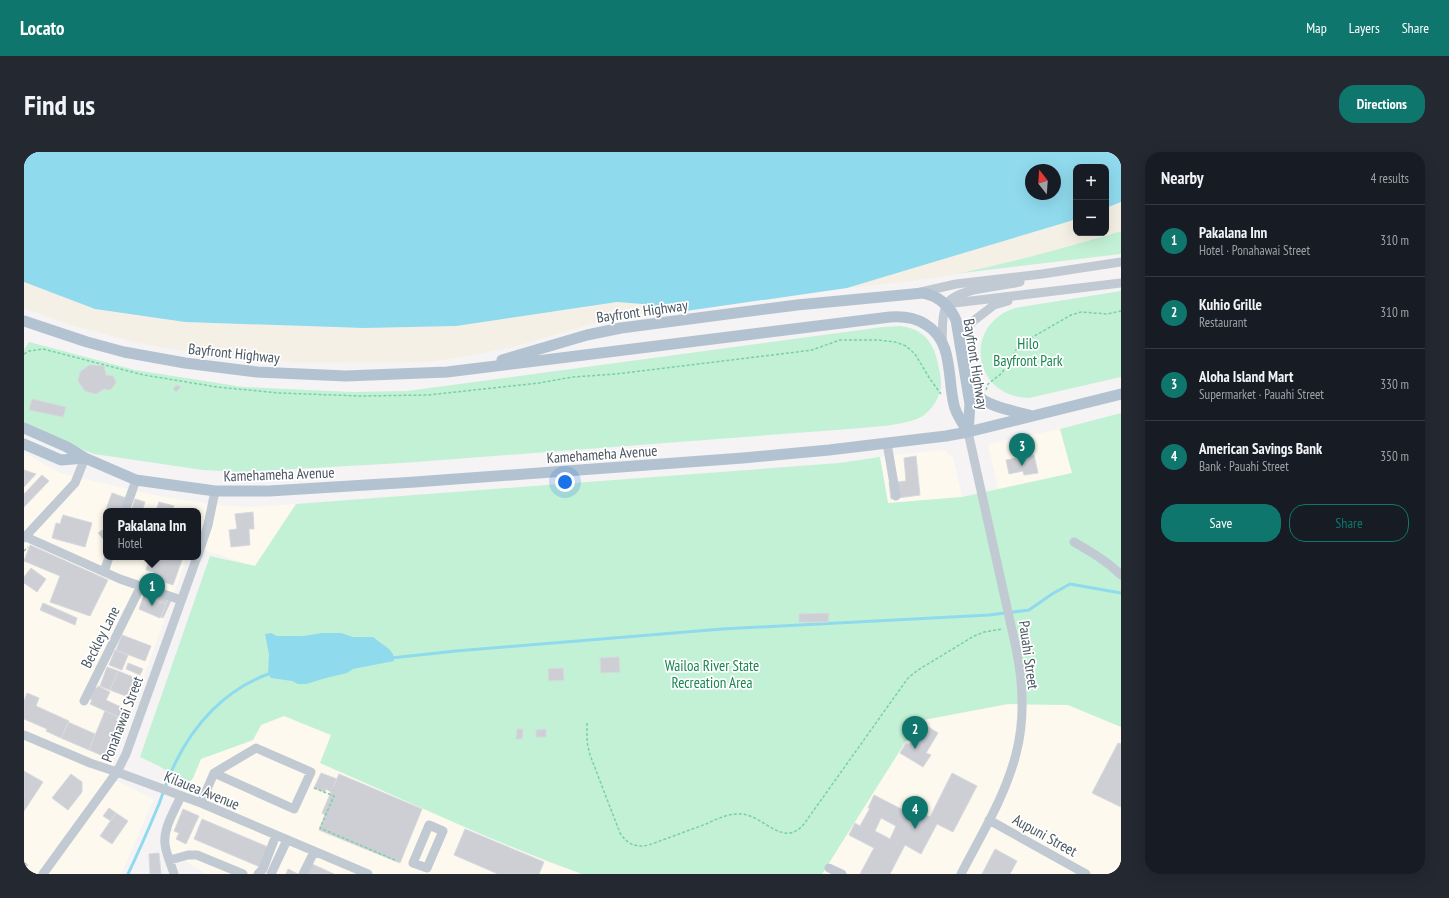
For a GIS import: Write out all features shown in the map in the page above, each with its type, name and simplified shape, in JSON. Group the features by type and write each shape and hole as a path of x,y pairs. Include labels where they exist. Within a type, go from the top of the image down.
{"main road":[{"name":"Bayfront Highway","path":"447,372 492,362 610,330 797,305 917,293 934,296 946,304 956,320 970,404 968,432"},
{"name":"Bayfront Highway","path":"24,321 87,342 124,352 214,367 257,372 322,376 402,375 447,372 898,316 913,318 928,325 939,336 949,364 954,407 968,432"},
{"path":"964,370 974,393 982,399 1000,408 1031,415"},
{"name":"Kamehameha Avenue","path":"24,428 67,447 85,458 136,480 215,491 269,491 743,458 829,450 968,432 1031,415 1121,394"},
{"name":"Kamehameha Avenue","path":"24,444 61,460 85,458"}],"street":[{"path":"917,293 956,284 1042,274 1121,262"},
{"path":"942,342 946,304 954,296 962,293 1006,285 1042,274"},
{"path":"946,304 1121,283"},
{"path":"960,341 972,322 991,307 1037,294"},
{"name":"Pauahi Street","path":"961,874 1010,776 1019,734 1022,700 1021,678 1004,588 968,432"},
{"path":"887,443 896,496"},
{"path":"85,458 75,483 24,537 104,572 181,600"},
{"path":"126,508 136,480"},
{"name":"Ponahawai Street","path":"201,546 208,524 215,491"},
{"path":"1074,542 1112,566 1121,575"},
{"path":"104,572 108,560"},
{"name":"Ponahawai Street","path":"43,874 117,772 126,754 196,560"},
{"name":"Beckley Lane","path":"84,701 141,586"},
{"name":"Kilauea Avenue","path":"24,735 90,763 201,802 276,836 368,874"},
{"path":"201,802 214,773 256,748 310,772 294,809 214,773"},
{"path":"174,874 165,844 165,838 178,795"},
{"name":"Aupuni Street","path":"989,820 1086,874"},
{"path":"258,874 263,869 276,836"},
{"path":"271,874 286,840"},
{"path":"303,874 314,852"},
{"path":"170,860 188,855 197,855 243,874"},
{"path":"829,868 842,874"}],"path":[{"path":"988,384 1002,373 1019,344 1071,315 1081,312 1107,314 1121,311"},
{"path":"587,723 587,742 590,755 620,833 630,844 640,846 649,845 735,814 751,816 775,829 786,833 792,833 804,824 908,678 918,670 979,633 1012,628"},
{"path":"313,786 334,796 320,828 397,861"}],"shaded area":[{"path":"1060,429 1072,473 998,489 988,444"},
{"path":"938,450 945,451 953,457 962,497 888,503 880,457"},
{"path":"24,453 60,473 154,495 201,503 249,507 296,504 255,566 201,549 201,508 103,508 103,560 186,560 108,777 154,799 121,874 24,874"},
{"path":"1008,704 1068,705 1121,727 1121,874 822,874 906,741 910,738 923,720"},
{"path":"284,716 331,735 321,763 545,861 582,874 206,874 160,845 201,759 253,740 261,725"}],"green space":[{"path":"1121,231 1121,254 954,274 996,265 1104,236 1109,236 1109,235"},
{"name":"Hilo Bayfront Park","path":"1121,291 1121,377 1029,398 1010,395 996,386 986,374 981,359 981,344 987,329 998,317 1015,308"},
{"path":"900,326 909,328 923,335 932,346 941,378 941,388 936,401 924,415 909,422 899,424 402,463 241,472 203,470 94,454 24,426 24,350 29,342 135,370 243,387 353,392 407,391 883,327"},
{"name":"Wailoa River State Recreation Area","path":"1121,413 1121,727 1068,705 1008,704 923,720 910,738 906,741 822,874 582,874 483,835 320,763 331,735 284,716 261,725 253,740 201,759 193,778 188,784 159,766 140,757 210,556 255,566 296,504 839,463 880,457 888,503 962,497 1072,473 1060,429"}],"sand":[{"path":"1121,202 1121,231 1109,234 1109,207"},
{"path":"1073,220 1073,236 1104,236 977,270 915,280 847,288"},
{"path":"24,282 95,309 185,322 364,328 456,326 617,302 643,304 664,311 602,321 516,346 430,362 303,363 177,350 138,343 71,325 24,308"}],"water":[{"path":"24,152 1121,152 1121,202 1109,207 1109,164 1073,164 1073,220 847,288 679,312 664,311 642,304 617,302 456,326 364,328 185,322 95,309 24,282"},
{"path":"271,633 277,636 303,636 322,633 341,633 353,637 373,637 389,649 393,654 394,661 353,669 347,673 306,684 298,684 292,681 271,678 268,674 269,654 265,634"}],"building":[{"path":"89,365 104,366 106,375 113,376 116,382 110,390 104,389 96,394 85,391 78,381 80,372"},
{"path":"176,385 181,387 176,392 173,389"},
{"path":"32,399 66,407 63,417 29,410"},
{"path":"1029,434 1033,455 1023,457 1019,436"},
{"path":"1034,455 1038,473 1024,475 1023,471 1009,474 1006,460"},
{"path":"916,456 920,495 891,499 889,483 906,481 904,458"},
{"path":"24,470 36,474 24,487"},
{"path":"42,475 49,481 24,507 24,494"},
{"path":"112,493 126,498 123,508 106,508"},
{"path":"135,499 145,502 143,508 132,508"},
{"path":"159,502 174,506 173,508 157,508"},
{"path":"253,512 254,529 249,529 250,545 231,547 229,530 237,529 235,514"},
{"path":"63,515 92,523 85,547 52,538 56,523 60,524"},
{"path":"102,530 103,531 103,539 98,533"},
{"path":"30,545 108,580 90,616 50,602 60,576 24,561"},
{"path":"149,560 182,560 173,585 152,578 154,572 146,570"},
{"path":"31,568 46,579 37,592 24,583 24,577"},
{"path":"146,590 168,599 166,604 144,595"},
{"path":"144,595 166,604 160,618 139,609"},
{"path":"168,599 171,601 163,618 161,617"},
{"path":"43,603 77,618 75,625 40,610"},
{"path":"829,613 828,622 799,622 799,614"},
{"path":"122,635 151,646 145,661 116,650"},
{"path":"115,650 128,655 122,670 109,665"},
{"path":"619,657 620,672 601,673 600,658"},
{"path":"128,663 143,669 140,675 126,669"},
{"path":"107,667 118,671 110,690 100,686"},
{"path":"563,668 564,680 549,681 548,669"},
{"path":"118,671 138,679 131,698 110,690"},
{"path":"98,686 110,692 106,700 125,709 121,718 90,704 92,700 90,699 95,688"},
{"path":"27,693 39,698 36,706 69,721 61,738 46,731 47,729 24,719 24,701"},
{"path":"105,711 118,717 116,720 123,723 108,758 89,750"},
{"path":"68,722 95,734 89,750 61,738"},
{"path":"922,723 938,733 926,753 931,755 923,767 900,753 906,743 909,745"},
{"path":"517,729 523,729 522,739 516,739"},
{"path":"546,729 546,737 536,737 536,730"},
{"path":"1118,743 1121,744 1121,807 1092,793"},
{"path":"24,771 43,782 24,811"},
{"path":"321,773 337,779 339,774 422,809 400,863 319,830 325,815 322,813 331,792 326,789 325,792 314,788"},
{"path":"952,773 977,786 953,832 937,824 921,854 905,845 890,874 860,874 874,848 849,835 855,823 860,826 870,808 868,808 874,795 907,812 909,806 930,817","holes":["881,818 896,826 890,839 875,831"]},
{"path":"71,774 82,782 82,792 68,810 52,798"},
{"path":"109,808 116,813 111,821 103,816"},
{"path":"183,809 199,816 186,844 176,839 179,833 174,831"},
{"path":"116,813 128,821 112,844 100,836"},
{"path":"202,819 268,847 260,867 194,839"},
{"path":"465,829 544,862 539,874 498,874 454,855"},
{"path":"995,849 1017,861 1010,874 982,874"},
{"path":"159,853 161,874 150,874 149,854"},
{"path":"24,861 28,865 24,869"},
{"path":"312,864 334,874 307,874"},
{"path":"288,869 298,874 286,874"}],"waterway":[{"path":"391,658 456,651 722,629 989,615 1029,610 1070,584 1121,593"},
{"path":"128,874 172,770 189,738 200,724 225,699 254,680 271,673"}],"place":[{"name":"Aloha Island Mart","path":"1022,466"},
{"name":"Pakalana Inn","path":"152,606"},
{"name":"Kuhio Grille","path":"915,749"},
{"name":"American Savings Bank","path":"915,829"}]}
